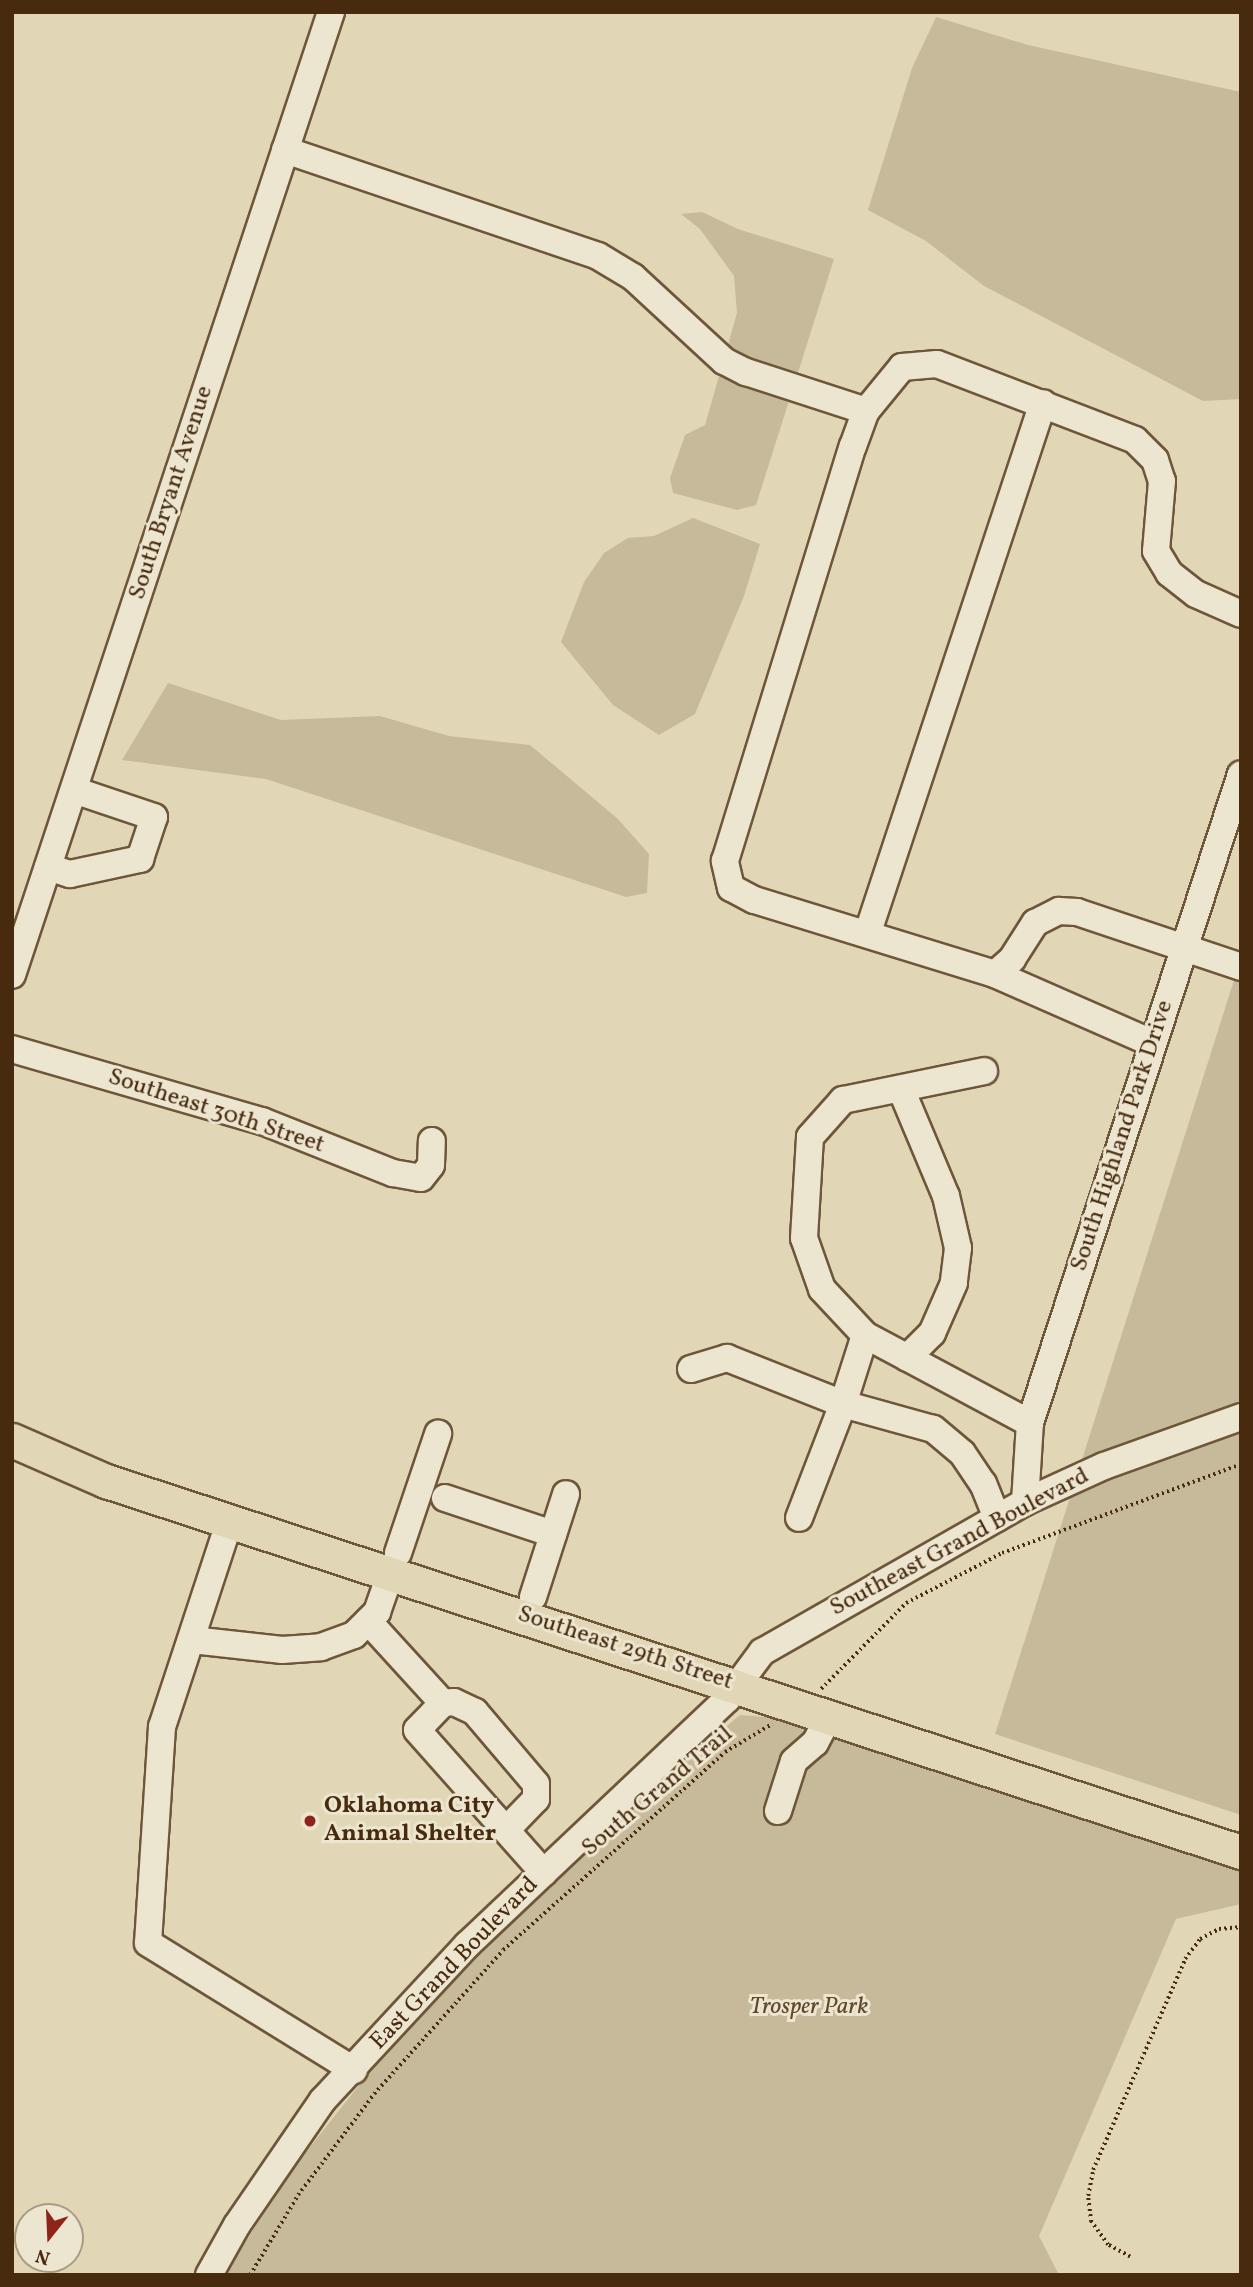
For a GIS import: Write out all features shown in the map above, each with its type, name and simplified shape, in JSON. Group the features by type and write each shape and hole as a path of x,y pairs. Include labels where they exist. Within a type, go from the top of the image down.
{"main road":[{"name":"Southeast 29th Street","path":"12,1437 113,1459 394,1563 743,1676"},
{"name":"Southeast 29th Street","path":"12,1437 106,1481 230,1520 533,1597 815,1705 1241,1852"},
{"name":"Southeast 29th Street","path":"815,1705 1241,1829"}],"street":[{"name":"South Bryant Avenue","path":"12,975 331,12"},
{"path":"285,150 598,256 633,277 724,361 746,372 866,411"},
{"path":"1152,1043 995,974 868,932 754,900 731,888 726,861 866,411 902,367 937,365 1126,436 1155,460 1163,481 1156,551 1169,573 1196,594 1241,614"},
{"path":"868,932 1042,403"},
{"name":"South Highland Park Drive","path":"1025,1502 1030,1423 1241,774"},
{"path":"48,867 70,874 140,859 154,817 74,790"},
{"path":"995,974 1012,959 1035,923 1059,911 1077,912 1241,967"},
{"name":"Southeast 30th Street","path":"12,1049 262,1122 393,1173 421,1178 431,1165 432,1141"},
{"path":"984,1071 843,1100 810,1138 804,1238 822,1289 865,1335 1030,1423"},
{"path":"901,1089 946,1196 958,1248 954,1283 932,1333 907,1358"},
{"path":"799,1518 843,1404 865,1335"},
{"path":"691,1369 727,1359 843,1404 933,1429 962,1453 983,1484 996,1518"},
{"name":"Southeast Grand Boulevard","path":"743,1676 762,1652 1025,1502 1104,1466 1241,1417"},
{"path":"192,1640 282,1650 321,1647 354,1635 377,1612 438,1434"},
{"path":"533,1597 566,1494"},
{"path":"445,1498 553,1534"},
{"path":"230,1520 162,1727 148,1943 354,2070"},
{"path":"368,1621 443,1703"},
{"name":"East Grand Boulevard","path":"209,2275 237,2225 323,2100 354,2070 438,1975 743,1676"},
{"path":"506,1830 536,1799 536,1783 475,1712 454,1702 443,1703 417,1730 544,1873"},
{"path":"778,1811 794,1761 816,1742 815,1705"}],"path":[{"name":"South Grand Trail","path":"250,2275 299,2195 374,2094 503,1950 725,1752 815,1705 906,1602 1002,1553 1241,1464"},
{"path":"1130,2257 1108,2245 1091,2222 1088,2196 1093,2170 1185,1959 1200,1939 1219,1929 1241,1927"}],"green space":[{"path":"936,17 1028,45 1241,92 1241,399 1203,401 984,286 926,241 868,210 912,68"},
{"path":"702,212 738,229 834,259 756,505 737,510 673,493 670,478 685,435 705,425 737,313 734,276 700,229 681,214"},
{"path":"693,518 760,544 744,596 695,714 659,735 613,705 561,642 584,582 604,553 628,538 654,536"},
{"path":"168,683 281,720 380,716 449,736 530,745 618,819 649,854 647,893 626,897 266,779 122,760"},
{"path":"1241,958 1241,1815 995,1734"},
{"name":"Trosper Park","path":"740,1715 791,1719 1241,1871 1241,1904 1176,1919 1039,2236 1059,2275 223,2275 299,2161 420,2008 483,1943 642,1797"}],"place":[{"name":"Oklahoma City Animal Shelter","path":"310,1821"}]}
